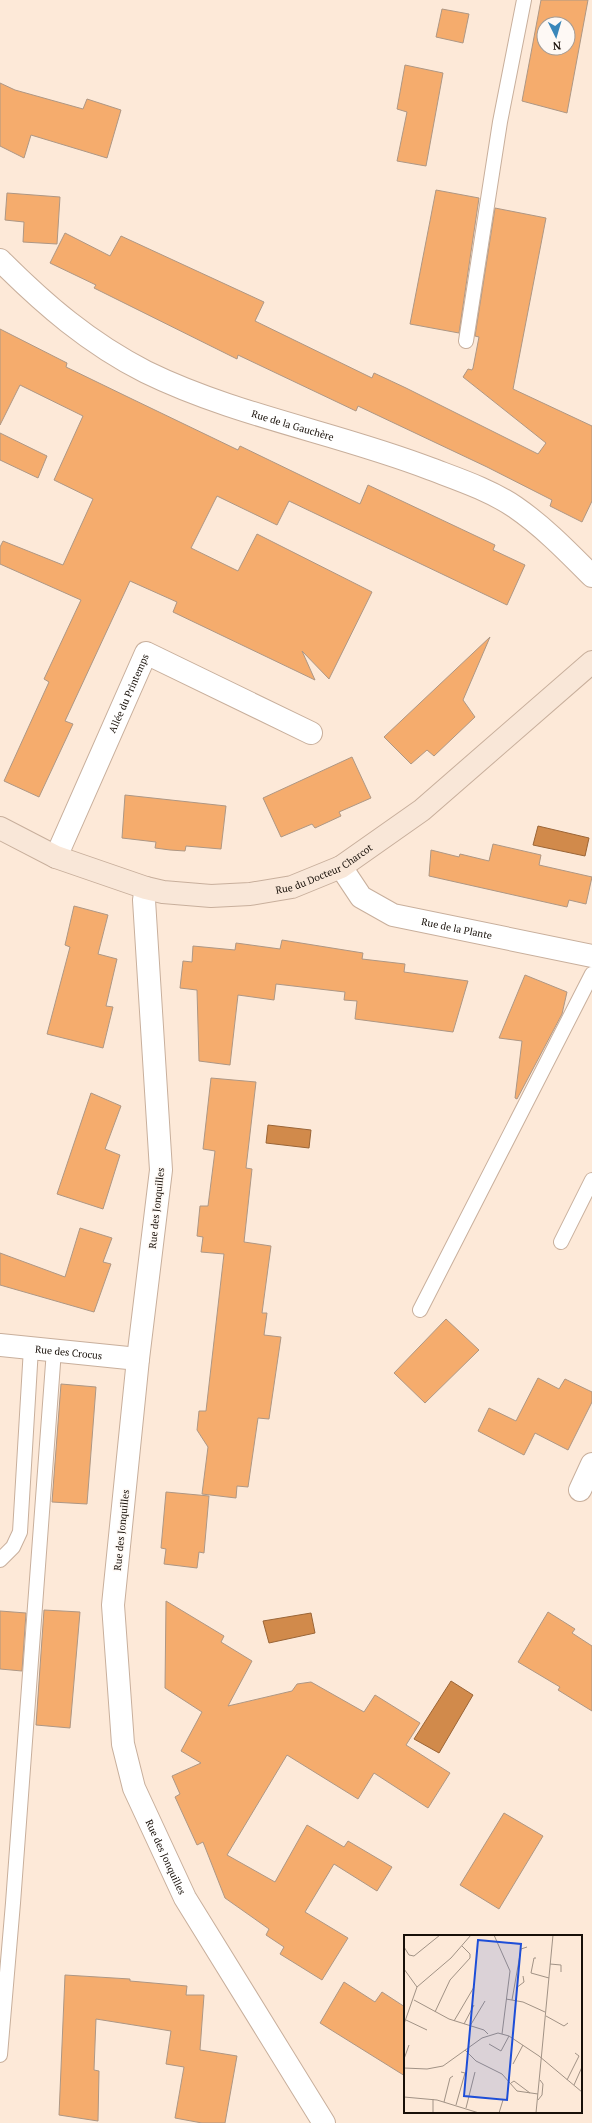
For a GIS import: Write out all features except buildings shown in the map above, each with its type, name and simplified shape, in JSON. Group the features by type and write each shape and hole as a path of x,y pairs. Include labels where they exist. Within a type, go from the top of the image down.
{"street":[{"name":"Rue de la Gauchère","path":"0,260 77,330 147,372 207,398 414,462 472,484 514,507 551,536 592,576"},
{"name":"Allée du Printemps","path":"56,857 146,653 311,733"},
{"name":"Rue du Docteur Charcot","path":"0,828 56,857 146,888 164,892 211,896 250,894 292,887 341,867 422,810 592,662"},
{"name":"Rue de la Plante","path":"341,867 361,897 393,915 592,956"},
{"name":"Rue des Jonquilles","path":"146,888 144,900 161,1170 138,1359 113,1605 125,1752 134,1788 185,1898 324,2123"},
{"name":"Rue des Crocus","path":"0,1345 138,1359"},
{"path":"580,1490 592,1464"}],"lane":[{"path":"466,341 500,122 524,0"},
{"path":"420,1310 592,974"},
{"path":"561,1242 592,1180"},
{"path":"0,1560 13,1547 20,1532 31,1348"},
{"path":"0,2055 14,1888 54,1350"}],"shaded area":[{"path":"538,826 589,838 585,856 533,845"},
{"path":"268,1125 311,1130 309,1148 266,1143"},
{"path":"311,1613 315,1633 269,1643 263,1621"},
{"path":"451,1681 473,1695 439,1753 414,1739"}]}
